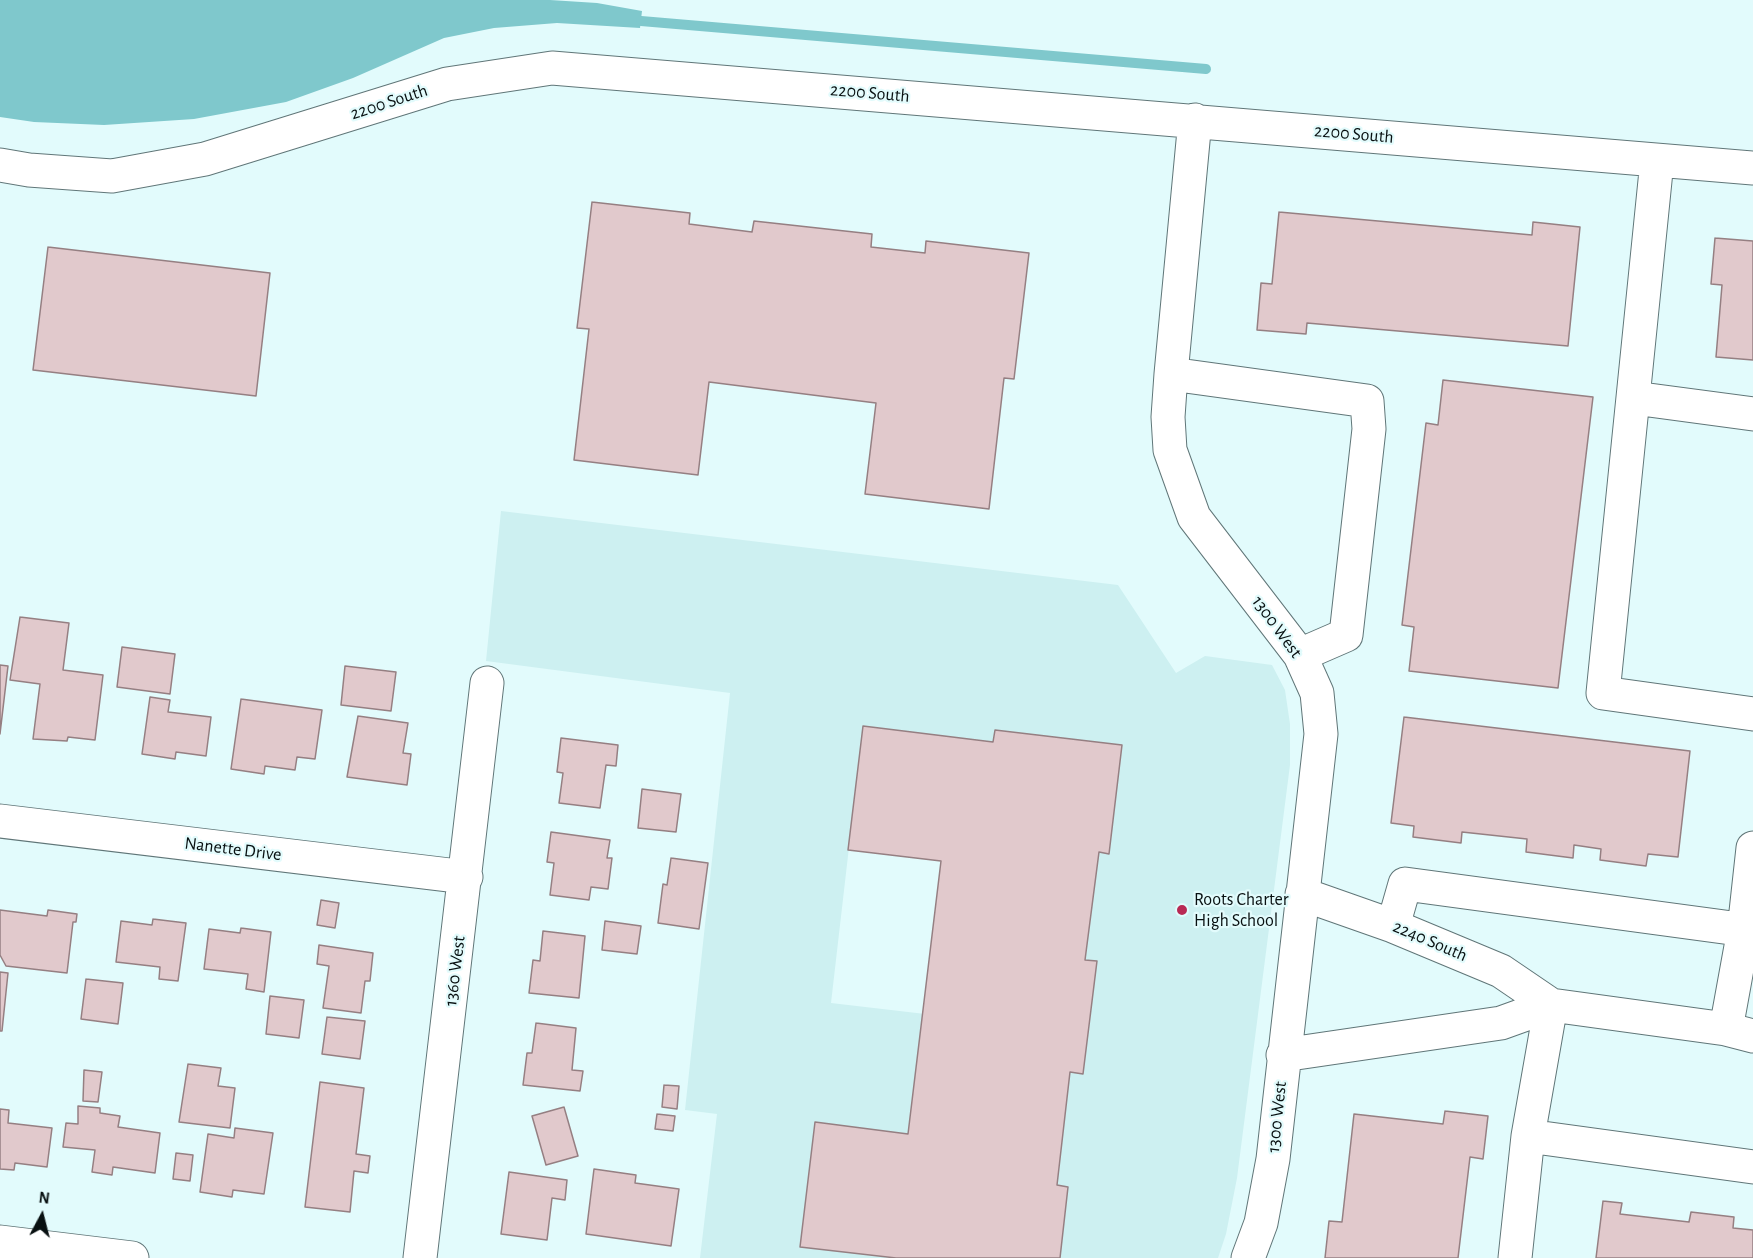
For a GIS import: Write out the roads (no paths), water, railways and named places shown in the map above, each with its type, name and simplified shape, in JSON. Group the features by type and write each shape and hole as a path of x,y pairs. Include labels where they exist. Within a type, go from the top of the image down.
{"street":[{"name":"2200 South","path":"0,165 29,170 112,176 205,159 447,84 552,68 1753,168"},
{"name":"1300 West","path":"1195,120 1168,417 1170,450 1194,518 1300,656 1317,693 1321,734 1273,1159 1260,1223 1248,1258"},
{"path":"1657,161 1603,693 1753,714"},
{"path":"1172,374 1367,401 1369,429 1347,635 1300,656"},
{"path":"1634,398 1753,414"},
{"name":"1360 West","path":"420,1258 487,683"},
{"name":"Nanette Drive","path":"0,820 466,877"},
{"path":"1739,1033 1753,848"},
{"path":"1393,926 1405,884 1748,930"},
{"name":"2240 South","path":"1302,894 1393,926 1501,971 1551,1005 1739,1033"},
{"path":"1515,1258 1528,1136 1551,1005"},
{"name":"2240 South","path":"1283,1055 1501,1023 1551,1005"},
{"path":"1528,1136 1753,1167"},
{"path":"0,1242 132,1258"}],"water":[{"path":"0,0 550,0 597,3 642,11 640,28 557,23 494,28 444,38 353,78 286,102 194,119 104,125 34,122 0,117"}],"waterway":[{"path":"641,21 1206,69"}],"place":[{"name":"Roots Charter High School","path":"1182,910"}]}
